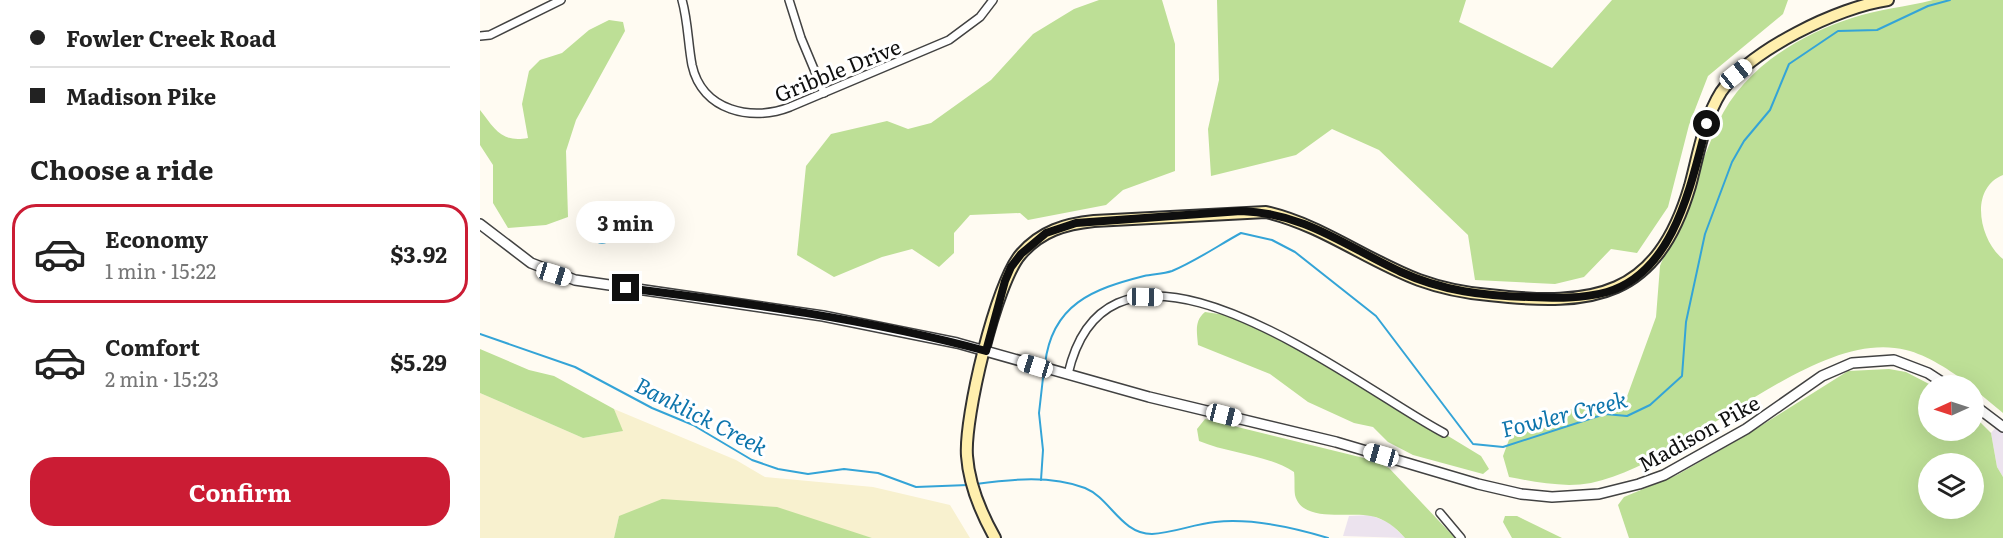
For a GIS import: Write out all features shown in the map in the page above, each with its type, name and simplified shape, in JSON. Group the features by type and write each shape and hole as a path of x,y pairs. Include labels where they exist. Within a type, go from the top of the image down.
{"main road":[{"path":"995,538 981,510 969,469 967,435 1005,281 1021,254 1046,233 1058,227 1094,221 1266,212 1292,218 1323,231 1398,271 1448,289 1502,297 1556,298 1593,295 1618,288 1649,267 1672,228 1689,189 1707,124 1722,92 1736,74 1769,50 1829,18 1858,6 1888,0"}],"street":[{"path":"480,36 492,34 561,0"},
{"name":"Gribble Drive","path":"682,0 693,67 701,86 718,103 743,113 759,115 775,113 949,40 980,17 993,0"},
{"path":"789,0 824,93"},
{"name":"Madison Pike","path":"480,224 531,263 575,280 823,316 905,331 1336,442 1500,490 1552,497 1608,492 1664,475 1746,429 1822,376 1852,363 1894,360 1931,375"},
{"path":"1068,374 1079,340 1098,318 1114,306 1145,297 1177,297 1198,301 1276,334 1444,433"},
{"path":"1984,413 2003,427"},
{"path":"1440,513 1461,538"}],"shaded area":[{"path":"480,393 583,438 622,431 614,409 736,460 765,477 873,487 950,505 970,538 872,538 853,533 619,516 614,538 480,538"},
{"path":"1999,424 2003,427 2003,477 1997,467 1991,433"},
{"path":"1370,515 1390,523 1405,538 1343,536 1349,516"}],"green space":[{"path":"1099,0 1162,0 1175,44 1175,171 1123,190 1106,205 1028,220 1020,213 970,215 954,233 954,253 939,267 912,249 882,257 834,277 797,255 806,166 831,134 887,121 908,129 931,123 991,80 1033,34 1074,9"},
{"path":"1217,0 1466,0 1459,22 1552,68 1612,0 1788,0 1783,14 1708,76 1689,125 1668,207 1637,253 1611,249 1584,277 1555,284 1475,280 1468,235 1379,150 1332,129 1296,155 1211,176 1208,129 1219,80"},
{"path":"1933,0 2003,0 2003,175 1992,182 1985,192 1981,216 1988,240 2003,259 2003,413 1984,397 1984,375 1955,375 1914,352 1869,348 1831,358 1791,377 1668,451 1629,471 1591,483 1570,485 1509,477 1503,456 1510,437 1574,408 1625,402 1656,317 1660,266 1718,123 1728,104 1741,87 1774,57 1812,34 1832,25 1882,10"},
{"path":"609,20 623,22 625,31 576,120 566,151 568,217 546,225 508,228 493,203 493,165 480,145 480,110 495,129 505,136 528,138 522,104 529,71 540,60 562,53 589,30"},
{"path":"1205,312 1240,317 1346,374 1481,456 1489,469 1483,474 1413,455 1388,442 1373,427 1354,423 1308,402 1270,374 1198,345 1198,323"},
{"path":"480,349 529,370 554,376 614,409 623,431 583,438 480,393"},
{"path":"1889,369 1906,372 1918,378 1918,441 1984,441 1984,426 1991,433 1997,467 2003,477 2003,538 1629,538 1618,505 1624,497 1677,475 1743,437 1848,371"},
{"path":"1205,419 1372,460 1389,468 1455,538 1405,538 1390,524 1376,517 1317,513 1307,510 1299,504 1295,495 1294,472 1272,461 1199,441 1197,429"},
{"path":"662,499 777,507 872,538 614,538 619,516"},
{"path":"1505,516 1517,516 1562,538 1512,538 1503,522"}],"water":[{"path":"602,219 611,222 614,231 611,240 602,243 593,240 590,231 593,222"}],"waterway":[{"name":"Fowler Creek","path":"1045,364 1049,344 1056,327 1078,302 1125,281 1172,271 1241,233 1272,240 1295,252 1376,316 1473,444 1503,447 1605,414 1627,416 1650,405 1682,376 1686,322 1705,234 1732,162 1744,141 1770,110 1789,64 1838,31 1877,30 1928,6 1950,0"},
{"name":"Banklick Creek","path":"480,334 575,367 652,408 693,425 752,460 778,469 808,474 844,469 878,473 916,487 968,485"},
{"name":"Fowler Creek","path":"1041,480 1043,450 1039,413 1044,369"},
{"name":"Banklick Creek","path":"976,484 1031,479 1072,484 1094,493 1132,528 1152,534 1207,523 1243,521 1286,527 1328,538"}],"route":[{"path":"626,288 823,316 905,331 986,351 996,309 1011,267 1032,243 1046,233 1058,227 1076,223 1241,211 1266,212 1292,218 1323,231 1398,271 1439,286 1502,297 1556,298 1593,295 1618,288 1631,281 1649,267 1655,259 1684,202 1707,124"}]}
